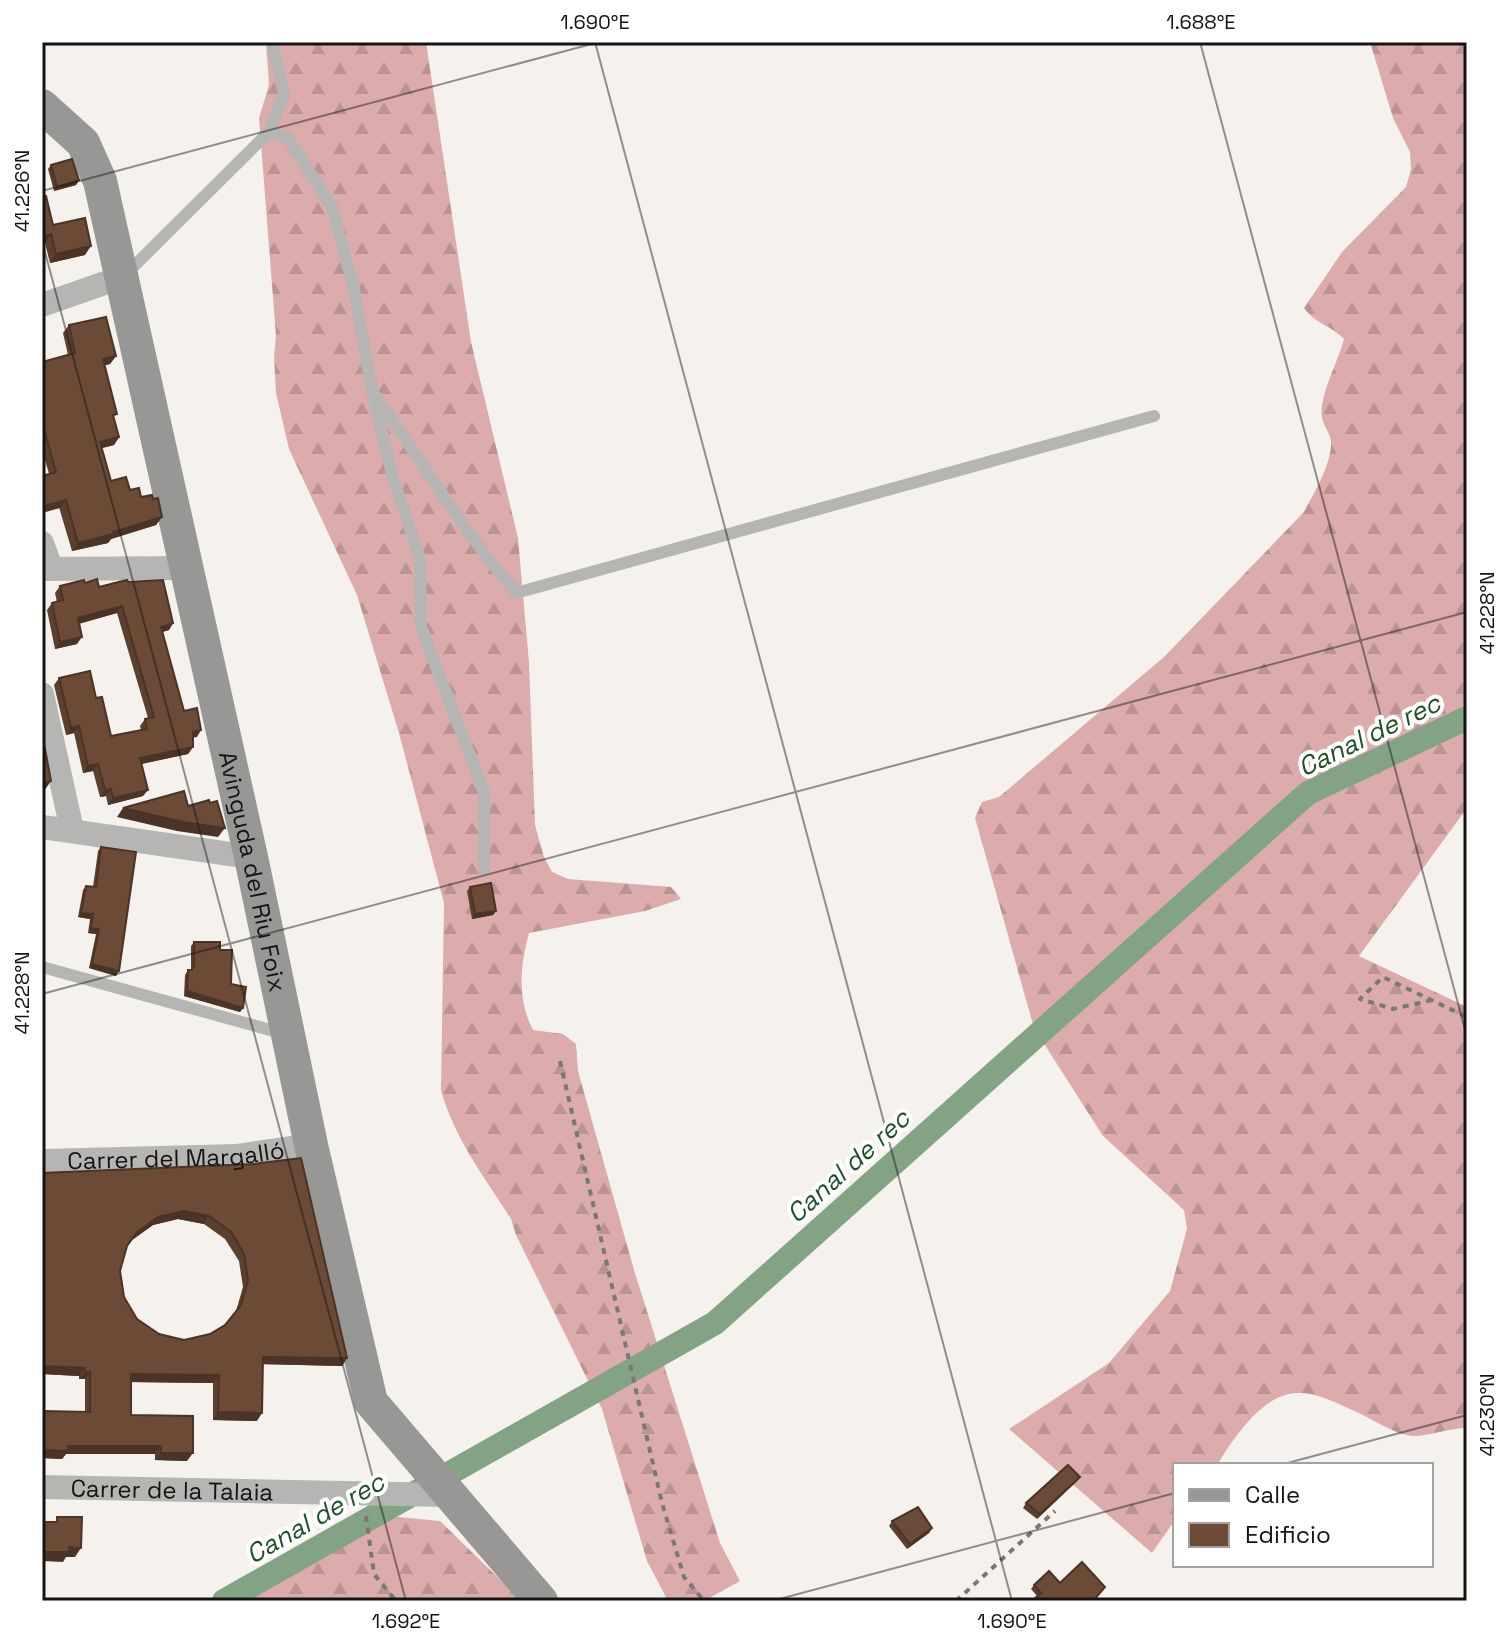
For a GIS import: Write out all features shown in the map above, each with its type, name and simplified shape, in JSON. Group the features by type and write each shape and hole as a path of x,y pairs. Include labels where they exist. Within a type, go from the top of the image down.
{"street":[{"name":"Avinguda del Riu Foix","path":"42,106 83,143 100,181 251,857 311,1145 371,1402 541,1601"},
{"path":"42,305 122,277"},
{"path":"42,543 47,568 187,568"},
{"path":"42,694 72,830"},
{"path":"42,827 251,857"},
{"name":"Carrer del Margalló","path":"42,1161 236,1156 311,1145"},
{"name":"Carrer de la Talaia","path":"42,1487 448,1495"}],"lane":[{"path":"122,277 269,132 284,94 272,42"},
{"path":"269,132 288,138 332,207 354,289 372,391 393,478 420,559 421,627 484,792 484,870"},
{"path":"372,391 480,551 516,593 1154,416"},
{"path":"42,967 289,1035"}],"path":[{"path":"1432,1000 1393,1009 1360,999 1383,977 1432,1000 1467,1017"},
{"path":"560,1061 662,1503 684,1577 704,1601"},
{"path":"361,1493 374,1574 396,1601"},
{"path":"956,1601 1055,1511"}],"green space":[{"path":"266,42 426,42 471,342 518,538 529,663 535,825 544,857 552,872 568,879 671,887 681,899 645,911 529,933 522,995 533,1030 563,1034 576,1044 578,1071 634,1270 720,1543 740,1581 704,1601 668,1601 647,1561 602,1409 516,1235 511,1219 462,1141 441,1090 444,903 399,733 357,595 289,449 276,393 276,336 259,118 269,85"},
{"path":"1370,42 1467,42 1467,808 1359,956 1467,1007 1467,1428 1406,1435 1322,1397 1305,1393 1284,1395 1250,1419 1218,1463 1173,1463 1173,1523 1152,1553 1009,1429 1109,1363 1170,1291 1187,1229 1184,1210 1103,1136 1034,1028 975,818 982,802 999,797 1164,657 1304,512 1326,469 1331,450 1322,405 1344,339 1304,308 1342,252 1406,187 1411,169 1410,152 1393,118"},
{"path":"358,1513 440,1521 522,1601 215,1601"}],"building":[{"path":"72,159 79,180 57,187 51,165"},
{"path":"42,196 46,196 53,225 85,218 91,246 56,254 51,234 42,237"},
{"path":"106,317 116,356 103,359 117,414 113,415 119,437 100,442 111,481 126,477 130,490 139,488 141,497 152,495 153,499 158,498 162,517 78,543 66,500 42,507 42,476 56,472 42,422 42,362 75,353 69,325"},
{"path":"97,579 99,587 127,580 163,580 173,623 161,627 184,711 197,708 201,730 193,732 193,747 140,758 148,790 113,798 111,789 105,790 98,764 88,766 79,726 71,728 59,678 90,671 96,698 102,697 111,736 147,729 145,719 154,717 122,606 78,618 82,637 60,642 52,603 63,600 60,586"},
{"path":"42,733 51,781 42,783"},
{"path":"184,791 188,806 217,801 225,828 123,808"},
{"path":"101,847 136,852 119,971 92,964 99,929 91,928 93,914 81,913 86,886 96,887"},
{"path":"491,883 496,911 475,914 470,887"},
{"path":"194,942 220,942 220,950 232,950 231,984 246,987 243,1008 187,991 188,970 194,966"},
{"path":"301,1158 347,1358 263,1357 262,1413 218,1412 219,1375 131,1374 131,1415 193,1416 193,1453 161,1453 161,1446 68,1446 68,1451 42,1450 42,1411 90,1412 90,1372 85,1372 85,1368 42,1366 42,1173 253,1164","holes":["184,1211 209,1216 231,1232 244,1254 248,1280 241,1305 225,1325 210,1334 184,1340 159,1334 137,1319 124,1297 120,1271 127,1246 137,1232 158,1217"]},
{"path":"1068,1465 1080,1477 1040,1514 1026,1503"},
{"path":"918,1507 932,1528 910,1544 892,1521"},
{"path":"57,1517 82,1517 81,1548 69,1547 69,1552 42,1552 42,1522 57,1522"},
{"path":"1082,1562 1105,1587 1093,1601 1032,1601 1041,1593 1034,1585 1049,1571 1060,1583"}],"waterway":[{"name":"Canal de rec","path":"224,1601 715,1323 1308,793 1467,718"}]}
